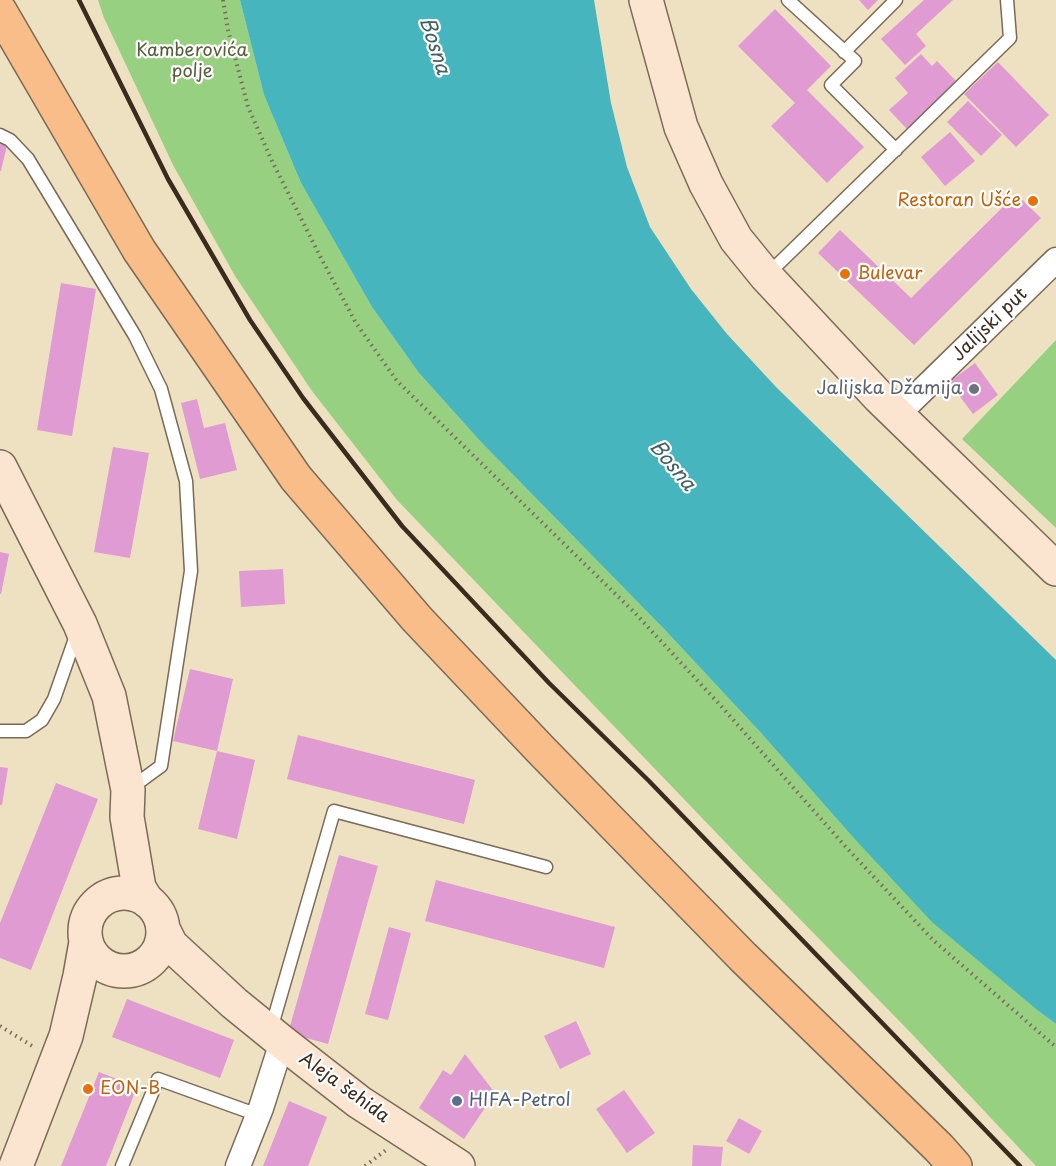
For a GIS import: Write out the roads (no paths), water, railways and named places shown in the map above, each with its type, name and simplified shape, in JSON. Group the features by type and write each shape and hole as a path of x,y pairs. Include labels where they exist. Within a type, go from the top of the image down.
{"highway":[{"path":"0,11 139,250 296,478 410,612 540,749 743,957 955,1166"}],"street":[{"path":"646,0 681,127 706,184 736,239 766,276 897,415 1056,569"},
{"name":"Jalijski put","path":"897,415 1056,260"},
{"path":"0,467 80,624 109,696 128,804 139,888 158,913 163,929 158,951 151,960 105,982 87,1000 62,1049 16,1166"},
{"path":"104,898 117,864 128,804"},
{"path":"62,1049 80,976 86,942 87,917 94,906 104,898 115,894 137,895 147,901"},
{"name":"Aleja šehida","path":"163,929 171,945 234,1004 359,1102 458,1166"},
{"path":"86,942 91,954 100,963 112,969 133,969"},
{"name":"Aleja šehida","path":"133,969 158,970 234,1004"},
{"path":"238,1166 258,1115 276,1037"}],"lane":[{"path":"788,0 855,62 831,85 896,150"},
{"path":"844,52 896,0"},
{"path":"766,276 1010,38 1007,0"},
{"path":"0,135 10,140 28,159 135,336 161,389 186,481 191,571 161,766 128,804"},
{"path":"0,731 26,731 42,720 54,699 80,624"},
{"path":"276,1037 334,811 546,867"},
{"path":"122,1166 158,1079 258,1115"}],"water":[{"name":"Bosna","path":"240,0 594,0 611,103 627,167 650,227 691,289 727,334 776,387 1056,660 1056,1024 932,922 666,631 481,442 419,373 372,307 301,183 264,95"}],"railway":[{"path":"79,0 168,179 250,320 303,398 402,526 549,683 649,781 1020,1166"}],"place":[{"name":"Restoran Ušće","path":"1033,201"},
{"name":"Bulevar","path":"845,274"},
{"name":"Jalijska Džamija","path":"974,389"},
{"name":"EON-B","path":"88,1089"},
{"name":"HIFA-Petrol","path":"457,1101"}],"park label":[{"name":"Kamberovića polje","path":"192,61"}]}
